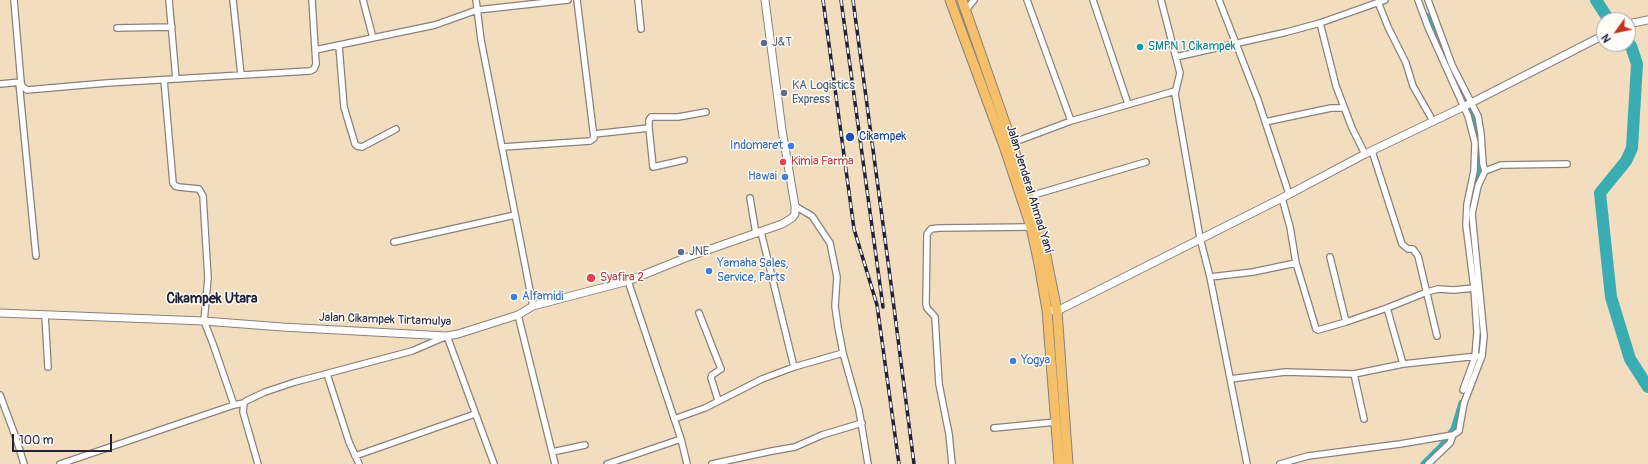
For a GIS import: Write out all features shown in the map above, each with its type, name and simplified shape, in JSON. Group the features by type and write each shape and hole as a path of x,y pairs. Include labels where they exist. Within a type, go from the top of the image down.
{"highway":[{"name":"Jalan Jenderal Ahmad Yani","path":"950,0 1004,146 1031,228 1052,310 1059,464"},
{"name":"Jalan Jenderal Ahmad Yani","path":"962,0 1012,143 1044,241 1068,464"}],"street":[{"path":"14,0 36,256"},
{"path":"169,0 176,79"},
{"path":"233,0 241,75"},
{"path":"20,82 27,90 310,71 316,67 312,0"},
{"path":"363,0 373,38"},
{"path":"476,0 481,40 533,306"},
{"path":"315,50 435,26 477,10 568,0"},
{"path":"503,147 590,141 594,138 577,0"},
{"path":"638,0 641,29"},
{"path":"765,0 782,130 795,206 812,216 830,243 837,277 836,306 838,327 843,353 862,423 868,464"},
{"path":"966,10 974,0"},
{"path":"1027,0 1071,121"},
{"path":"1093,0 1128,104"},
{"path":"1161,0 1180,78 1175,91 1200,238 1210,277 1247,464"},
{"path":"1218,0 1250,79 1289,194"},
{"path":"1176,57 1320,23 1385,0"},
{"path":"1280,464 1315,455 1400,444 1452,435 1459,431 1464,403 1478,356 1484,326 1473,236 1472,214 1483,164 1481,134 1478,116 1467,104 1428,27 1418,0"},
{"path":"1428,0 1467,104 1468,116 1481,172 1466,214 1468,246 1477,322 1478,356 1463,390"},
{"path":"1378,2 1388,27 1406,63 1413,86 1432,121"},
{"path":"1636,22 1648,20"},
{"path":"1320,23 1331,70 1344,108 1365,154"},
{"path":"117,28 172,27"},
{"path":"1052,310 1282,198 1365,154 1596,38"},
{"path":"338,46 344,107 355,144 362,147 396,129"},
{"path":"164,80 173,183 175,186 179,187 199,189 203,196 208,271 204,321 234,405"},
{"path":"0,84 20,82"},
{"path":"1012,143 1071,121 1175,91"},
{"path":"1265,122 1331,108 1344,108"},
{"path":"684,160 653,167 649,120 651,117 678,117 706,112"},
{"path":"594,134 649,128"},
{"path":"1372,151 1402,244 1408,249 1413,249 1416,251 1418,256 1437,336"},
{"path":"1030,196 1146,162"},
{"path":"1481,172 1501,165 1567,164"},
{"path":"750,198 794,367"},
{"path":"1282,198 1290,227 1296,263 1316,328 1318,330 1387,308 1438,289 1454,290 1474,288"},
{"name":"Jalan Cikampek Tirtamulya","path":"0,313 204,321 447,336 458,334 518,315 533,306 628,281 685,258 759,233 782,224 792,218 795,214 795,206"},
{"path":"394,242 514,215"},
{"path":"952,464 949,434 940,384 935,317 927,308 926,304 927,234 931,229 939,228 1031,228"},
{"path":"1330,257 1346,322"},
{"path":"1210,277 1253,272 1296,263"},
{"path":"628,281 681,438 687,464"},
{"path":"1387,308 1403,364"},
{"path":"699,313 721,369 712,375 711,378 718,400"},
{"path":"45,315 48,367"},
{"path":"518,315 555,464"},
{"path":"258,464 243,412 244,404 250,398 294,382 412,351 447,336 494,464"},
{"path":"674,419 705,408 718,400 762,379 794,367 843,353"},
{"path":"1230,378 1285,372 1354,374 1403,364 1478,356"},
{"path":"327,374 343,423 359,464"},
{"path":"1354,374 1364,419"},
{"path":"0,396 24,464"},
{"path":"60,464 234,405 244,404"},
{"path":"356,456 475,414"},
{"path":"994,428 1056,422"},
{"path":"712,464 772,451 795,448 826,433 862,423"},
{"path":"1428,464 1450,443 1452,435"},
{"path":"608,464 681,438"},
{"path":"552,452 585,445"}],"waterway":[{"path":"1596,0 1604,12"},
{"path":"1427,17 1437,40"},
{"path":"1633,52 1637,64 1632,148 1626,161 1600,193 1611,297 1630,359 1648,387"},
{"path":"1444,57 1467,103 1477,132 1479,145 1480,169 1469,213 1471,244"},
{"path":"1473,258 1477,285"},
{"path":"1474,371 1480,340 1480,314"},
{"path":"1424,464 1441,447 1454,429 1462,403"}],"railway":[{"path":"823,0 854,229 877,305 899,464"},
{"path":"841,0 883,307"},
{"path":"853,0 914,464"}],"place":[{"name":"J&T","path":"764,43"},
{"name":"SMPN 1 Cikampek","path":"1140,47"},
{"name":"KA Logistics Express","path":"784,93"},
{"name":"Cikampek","path":"850,137"},
{"name":"Indomaret","path":"791,146"},
{"name":"Kimia Farma","path":"783,162"},
{"name":"Hawai","path":"785,177"},
{"name":"JNE","path":"681,252"},
{"name":"Yamaha Sales, Service, Parts","path":"709,271"},
{"name":"Syafira 2","path":"591,278"},
{"name":"Alfamidi","path":"514,297"},
{"name":"Yogya","path":"1013,361"}],"district":[{"name":"Cikampek Utara","path":"212,299"}]}
